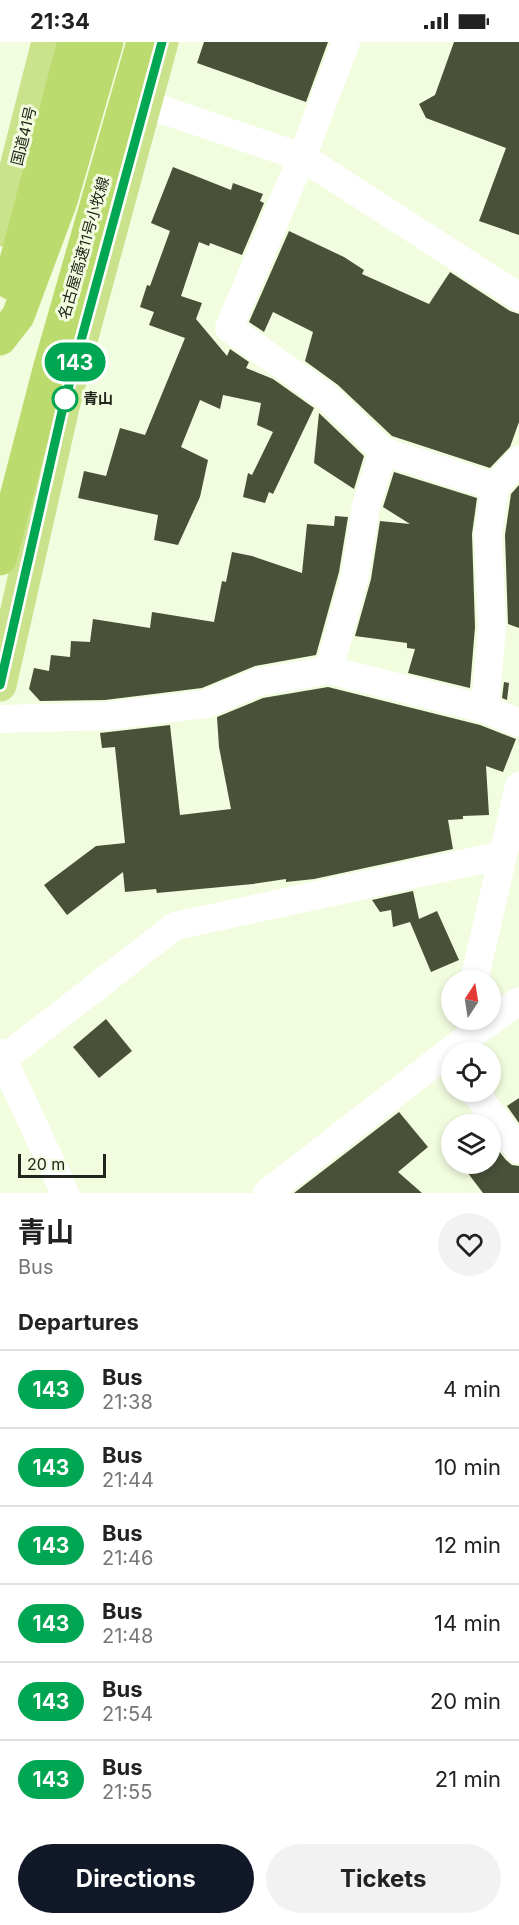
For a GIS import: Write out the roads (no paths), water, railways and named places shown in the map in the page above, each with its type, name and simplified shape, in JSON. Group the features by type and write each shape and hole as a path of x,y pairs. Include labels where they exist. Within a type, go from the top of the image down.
{"highway":[{"name":"国道41号","path":"0,230 48,42"},
{"path":"0,320 74,42"},
{"path":"0,339 18,316 61,201 107,42"},
{"name":"名古屋高速11号小牧線","path":"0,559 50,366 142,42"},
{"path":"0,685 63,407 162,42"}],"street":[{"path":"346,42 302,157 229,328 327,397 383,451 495,487"},
{"path":"145,104 302,157 519,297"},
{"path":"329,670 355,575 366,506 383,451"},
{"path":"485,709 492,627 488,534 495,487 519,460"},
{"path":"0,719 106,716 206,704 258,682 329,670 485,709 519,723"},
{"path":"477,970 519,786"},
{"path":"65,1193 2,1056 175,926 503,855"},
{"path":"267,1193 468,1037 519,1001"},
{"path":"483,1102 519,1150"}],"place":[{"name":"青山","path":"65,399"}]}
